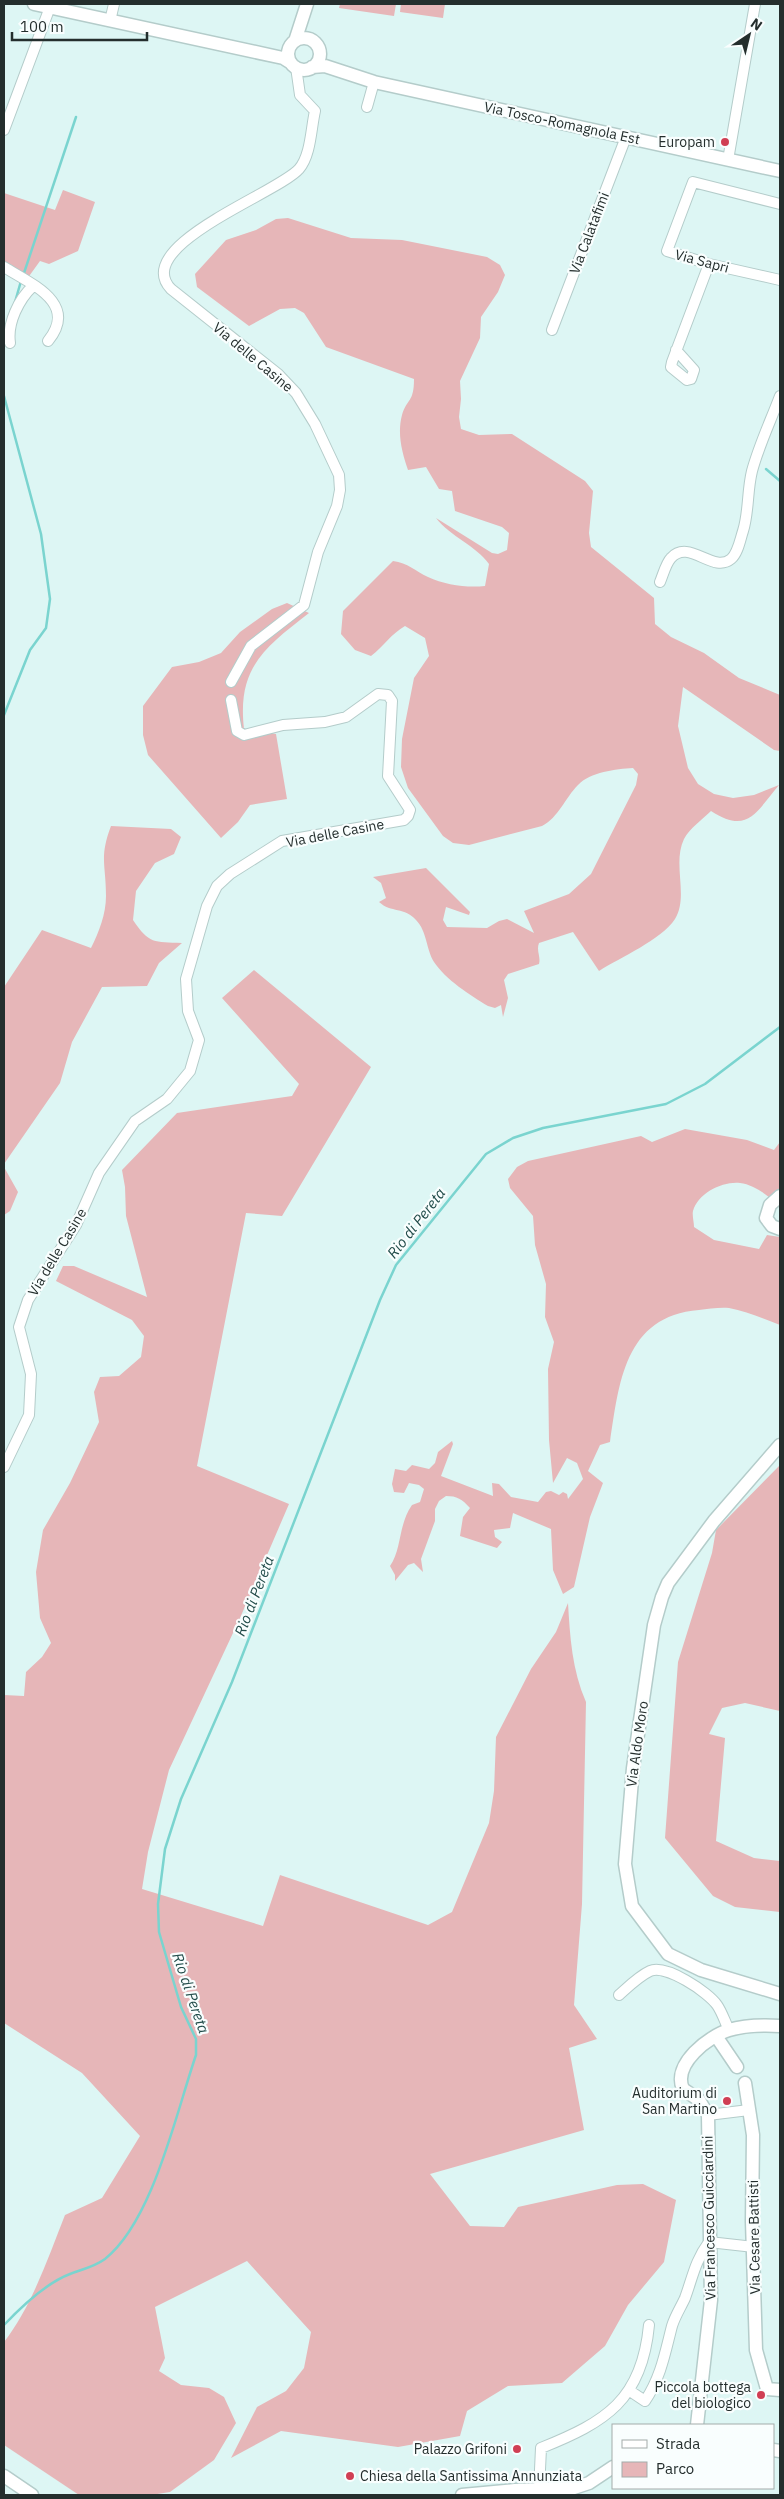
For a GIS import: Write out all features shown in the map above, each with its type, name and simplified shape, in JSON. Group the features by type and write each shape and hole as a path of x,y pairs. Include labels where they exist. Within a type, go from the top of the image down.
{"main road":[{"name":"Via Tosco-Romagnola Est","path":"34,4 283,58 294,65 310,68 325,66 374,82 780,171"},
{"path":"294,65 288,54 306,7"},
{"path":"306,7 318,60 310,68"},
{"name":"Via Tosco-Romagnola Est","path":"254,53 302,38 316,45 344,72"},
{"path":"780,1196 770,1205 766,1218 772,1226 780,1229"},
{"name":"Via Aldo Moro","path":"780,1444 714,1521 668,1583 662,1597 654,1625 633,1768 625,1864 632,1906 668,1954 701,1970 780,1994"},
{"path":"708,2114 699,2100 683,2089 681,2077 688,2059 716,2036 729,2030 760,2024 780,2026"},
{"path":"716,2036 737,2067"},
{"name":"Via Cesare Battisti","path":"745,2083 753,2135 756,2350 767,2389 780,2390"},
{"name":"Via Francesco Guicciardini","path":"697,2424 702,2410 711,2300 708,2114"},
{"path":"462,2495 574,2488 589,2483 612,2468"},
{"path":"4,2476 32,2495"}],"street":[{"path":"110,21 114,4"},
{"path":"728,160 755,4"},
{"path":"4,130 50,7"},
{"path":"294,65 300,84"},
{"path":"300,84 310,68"},
{"path":"367,107 374,82"},
{"name":"Via delle Casine","path":"231,682 251,646 304,605 318,552 336,506 340,490 339,475 315,424 296,393 278,374 171,289 164,282 162,274 163,266 174,251 216,217 282,184 300,168 307,154 315,111 300,95 300,84"},
{"name":"Via Calatafimi","path":"552,330 626,137"},
{"name":"Via Sapri","path":"780,204 693,182 667,251 709,264 780,280"},
{"path":"676,350 709,264"},
{"path":"4,267 51,299 58,309 57,330 48,341"},
{"path":"10,343 9,335 26,281"},
{"path":"660,582 670,558 677,553 696,554 714,562 724,563 732,558 746,522 752,471 780,396"},
{"name":"Via delle Casine","path":"4,1467 29,1415 31,1374 19,1327 28,1300 76,1225 99,1172 135,1121 167,1099 190,1070 199,1040 188,1011 186,979 207,906 217,886 230,874 282,842 404,820 410,810 388,776 392,700 388,695 378,694 346,717 325,722 283,726 244,735 237,731 231,700"},
{"path":"619,1994 650,1971 661,1969 702,1991 717,2004 729,2030"},
{"path":"708,2114 750,2110"},
{"path":"630,2391 645,2401 656,2385 664,2364 672,2324 684,2300 697,2257 709,2242 754,2247"},
{"path":"539,2491 541,2448 578,2432 602,2418 630,2391 643,2362 649,2325"}],"green space":[{"path":"340,4 396,4 394,16 339,8"},
{"path":"401,4 445,4 443,18 400,12"},
{"path":"63,190 95,202 78,251 49,264 40,261 27,279 4,263 4,193 55,210"},
{"path":"288,218 351,238 402,240 487,257 500,265 505,275 498,292 481,317 480,338 460,381 459,417 461,429 479,435 512,434 585,481 593,491 589,533 591,547 654,598 655,624 671,637 704,653 739,678 780,695 780,751 774,750 683,687 678,726 688,768 698,784 714,794 733,798 754,795 779,785 750,817 734,821 711,811 689,832 684,839 681,849 681,900 679,910 669,927 640,948 599,971 573,932 539,943 539,964 508,974 504,980 508,998 503,1017 501,1005 495,1008 488,1006 459,987 439,969 431,957 420,924 407,913 388,908 379,902 386,898 381,883 373,877 426,868 470,912 469,915 446,907 443,920 447,927 487,928 507,919 534,933 524,911 569,894 591,874 636,785 638,774 633,768 611,770 596,774 578,785 553,818 542,826 469,845 453,843 443,836 408,788 401,767 402,739 414,678 429,656 425,638 405,626 371,656 355,650 341,634 343,611 393,561 411,567 428,577 449,584 485,586 489,564 477,551 449,531 436,518 492,553 498,554 507,550 509,533 502,527 455,511 452,491 439,489 426,467 408,470 402,450 400,429 402,415 412,396 414,379 326,347 304,313 295,308 280,309 249,326 197,287 195,274 226,240 256,230 276,219"},
{"path":"287,603 309,613 279,637 257,661 245,690 243,708 244,729 276,734 287,799 250,805 238,822 221,838 148,755 143,735 143,706 172,667 199,662 221,653 240,632 272,609"},
{"path":"111,826 171,829 181,837 174,854 155,863 136,891 133,920 148,938 158,942 182,943 159,963 147,986 102,987 72,1042 60,1083 4,1164 4,987 42,930 91,948 105,909 104,854"},
{"path":"254,970 371,1067 282,1216 246,1213 197,1466 289,1504 240,1618 169,1770 148,1852 142,1889 263,1926 280,1875 428,1925 452,1912 489,1823 494,1791 496,1737 531,1669 556,1632 568,1603 575,1666 586,1702 582,1904 574,2005 597,2039 569,2048 584,2130 430,2174 470,2226 504,2227 518,2207 617,2185 643,2184 676,2200 664,2262 628,2305 605,2346 562,2383 508,2386 467,2411 460,2436 398,2447 281,2431 231,2458 257,2407 286,2391 304,2368 311,2332 247,2261 155,2307 165,2358 159,2371 181,2385 209,2388 224,2397 236,2423 214,2460 170,2492 151,2495 79,2495 4,2445 4,2342 31,2297 46,2265 65,2215 102,2198 140,2136 82,2073 4,2023 4,1695 24,1696 26,1672 42,1657 51,1643 40,1618 36,1572 43,1530 70,1483 99,1422 94,1392 100,1377 119,1376 141,1357 144,1336 132,1320 56,1281 63,1266 74,1266 147,1297 126,1216 125,1187 122,1170 177,1113 292,1096 299,1084 222,998"},
{"path":"685,1129 747,1140 774,1150 780,1142 780,1206 757,1189 746,1184 733,1183 719,1186 706,1194 696,1205 693,1214 694,1227 714,1240 759,1249 767,1235 780,1237 780,1325 735,1309 714,1308 674,1315 655,1325 640,1339 630,1356 622,1376 610,1442 600,1445 588,1471 603,1483 590,1517 574,1587 563,1594 553,1570 551,1529 513,1513 510,1528 494,1530 495,1537 502,1542 497,1548 460,1536 463,1517 470,1508 459,1499 446,1496 439,1501 435,1509 435,1521 421,1559 423,1572 414,1563 408,1565 395,1581 395,1575 390,1566 397,1552 404,1521 412,1505 420,1502 424,1489 419,1485 409,1483 404,1493 394,1492 392,1484 395,1469 406,1471 412,1465 429,1469 435,1463 438,1452 452,1441 453,1444 441,1476 493,1496 492,1483 499,1484 511,1497 538,1502 546,1492 551,1491 559,1495 563,1492 567,1494 568,1499 583,1479 577,1463 567,1458 553,1483 549,1440 548,1369 554,1342 545,1317 546,1284 535,1245 533,1216 510,1188 508,1179 517,1167 528,1161 641,1136 652,1142"},
{"path":"4,1167 18,1192 10,1211 4,1215"},
{"path":"780,1465 780,1711 745,1703 722,1708 709,1734 725,1738 716,1841 754,1858 780,1861 780,1912 735,1907 713,1896 665,1838 678,1662 712,1553 716,1530"}],"waterway":[{"path":"23,276 76,117"},
{"path":"15,302 21,281"},
{"path":"4,396 41,534 50,599 46,628 30,650 4,715"},
{"path":"766,469 780,481"},
{"name":"Rio di Pereta","path":"4,2325 43,2289 61,2278 101,2262 122,2242 137,2219 150,2193 161,2164 196,2055 196,2039 181,2007 159,1932 158,1904 165,1849 181,1799 232,1682 380,1300 396,1265 486,1154 513,1138 543,1128 666,1104 705,1084 780,1027"}],"place":[{"name":"Europam","path":"725,142"},
{"name":"Auditorium di San Martino","path":"727,2101"},
{"name":"Piccola bottega del biologico","path":"761,2395"},
{"name":"Palazzo Grifoni","path":"517,2449"},
{"name":"Chiesa della Santissima Annunziata","path":"350,2476"}]}
